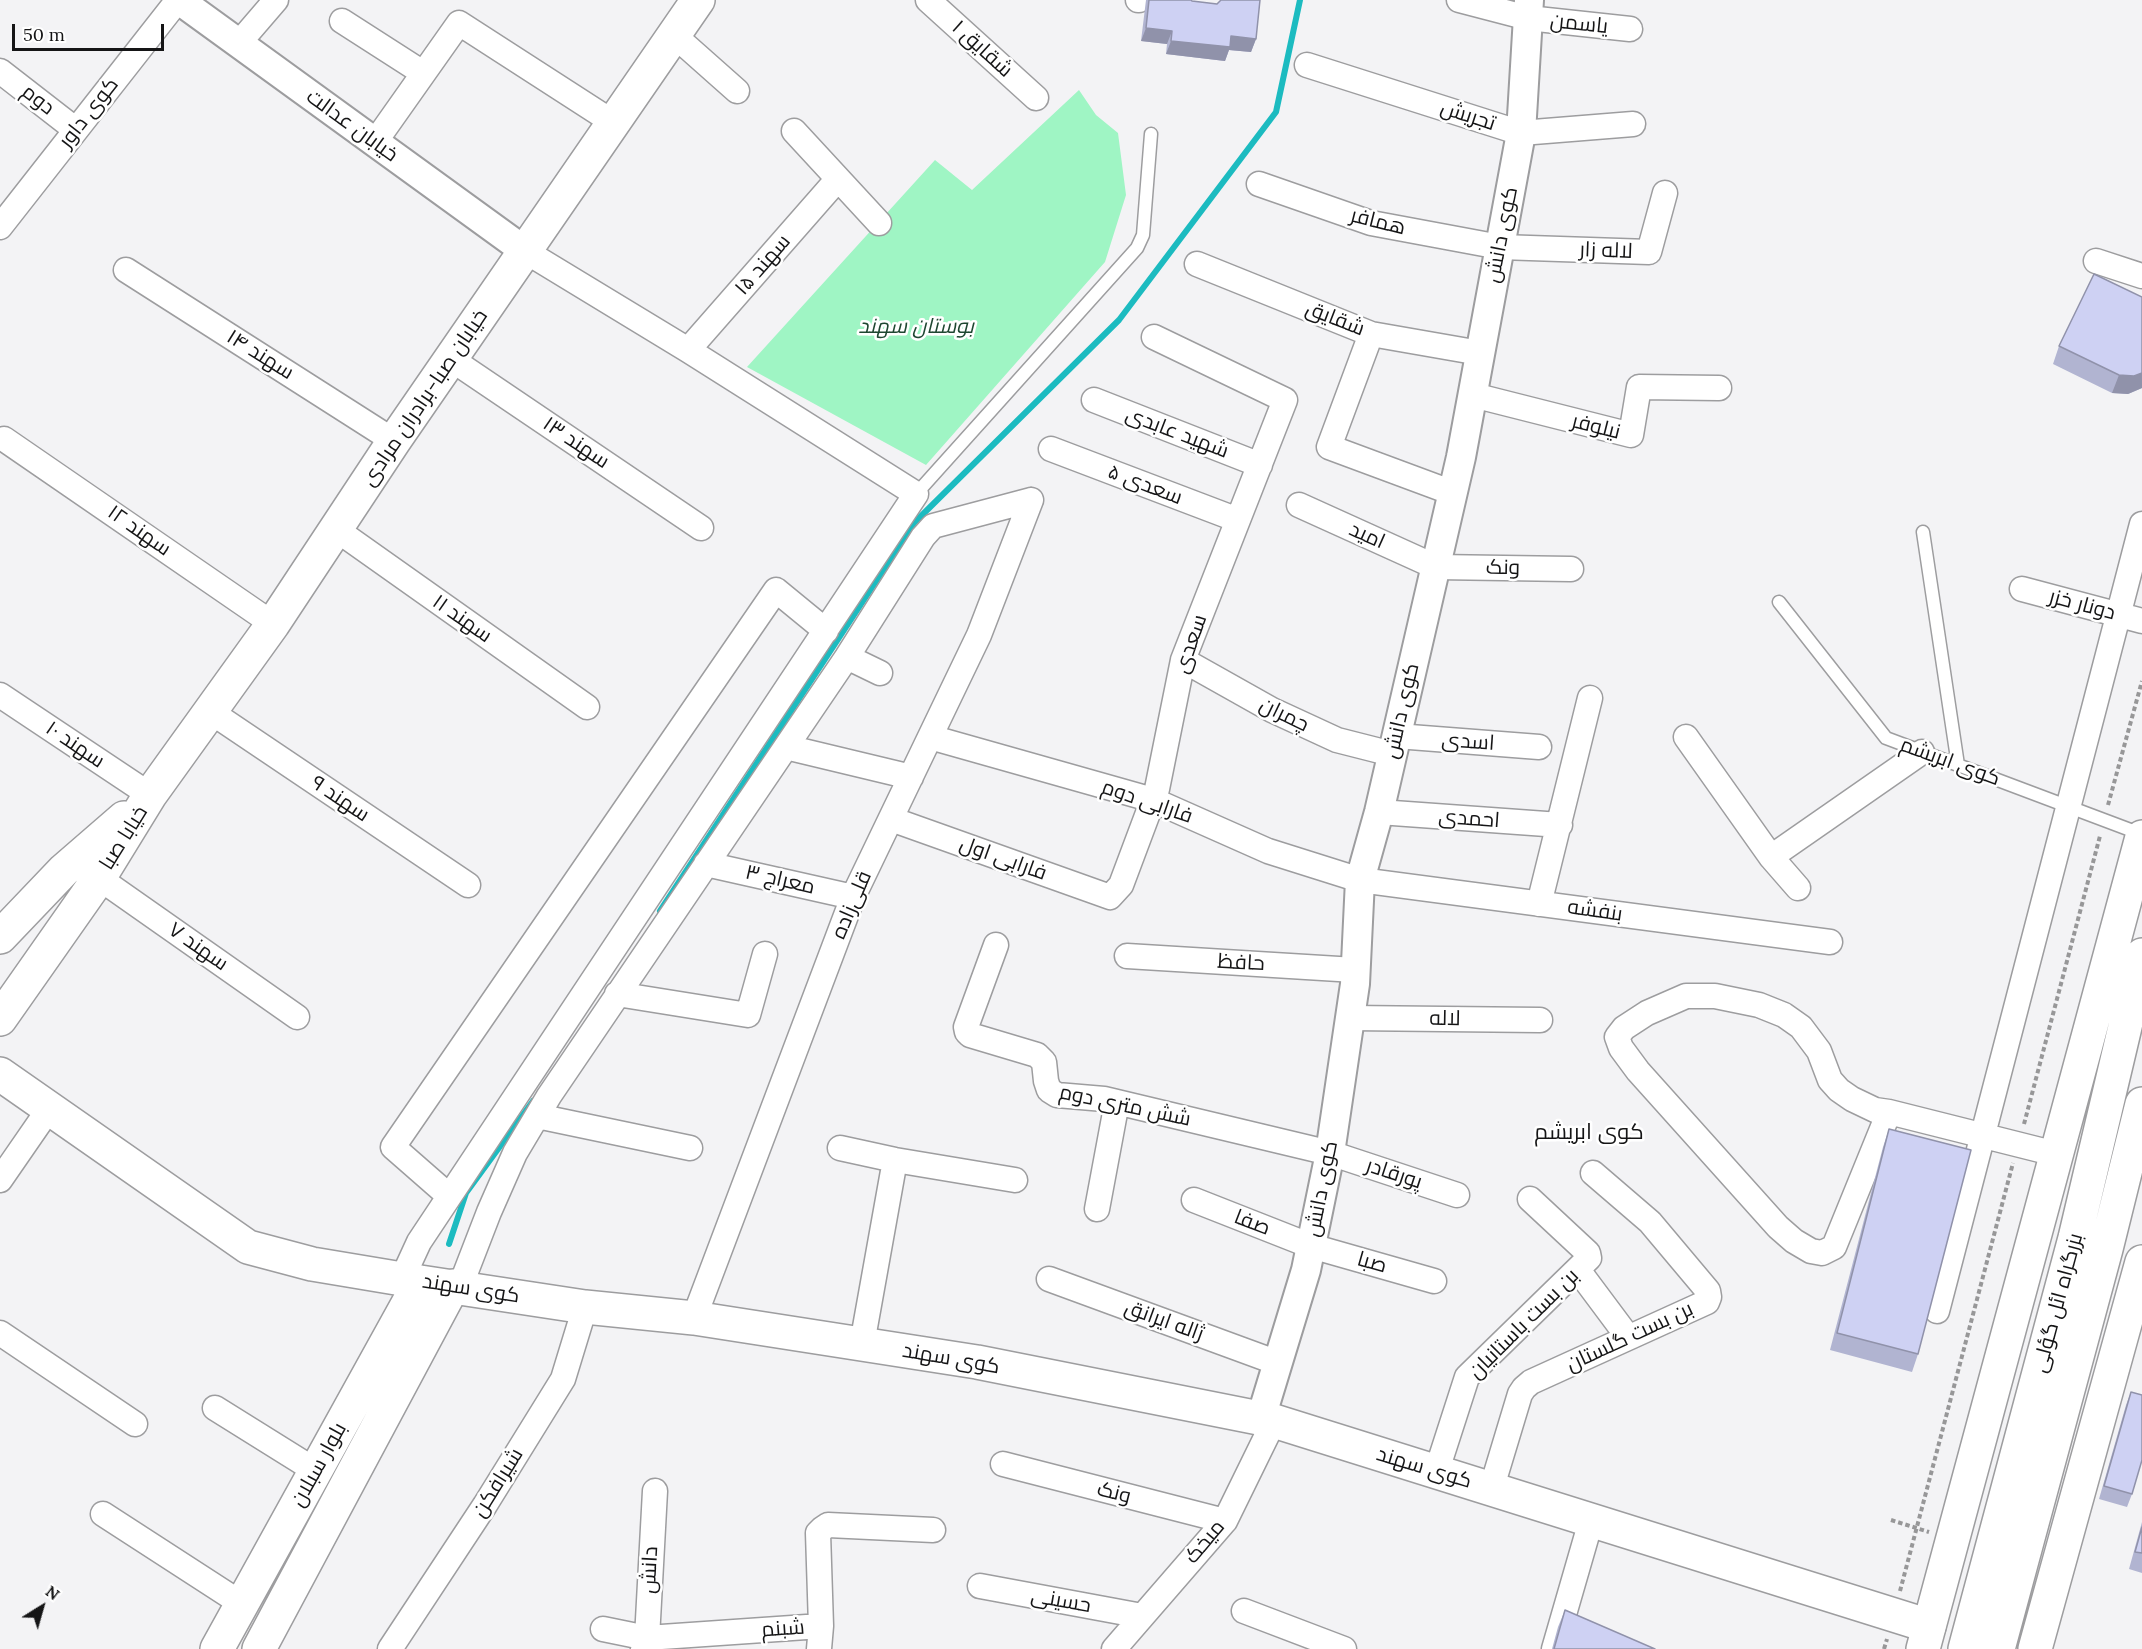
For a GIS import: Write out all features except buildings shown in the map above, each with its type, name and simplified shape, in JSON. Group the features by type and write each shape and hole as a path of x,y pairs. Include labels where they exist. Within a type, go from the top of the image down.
{"main road":[{"name":"خیابان صبا-برادران مرادی","path":"150,795 273,624 394,441 698,0"},
{"name":"خیابا صبا","path":"0,1019 99,878 150,795"},
{"name":"خیابا صبا","path":"0,936 64,870 150,795"},
{"path":"1926,1637 2142,836"},
{"name":"بزرگراه ائل گؤلی","path":"1965,1649 2075,1238 2142,955"},
{"name":"کوی سهند","path":"0,1074 248,1247 312,1264 411,1280 585,1307 694,1318 977,1362 1268,1419 1591,1521 1926,1637"},
{"name":"بزرگراه ائل گؤلی","path":"1998,1649 2106,1249 2142,1104"},
{"path":"2035,1649 2142,1262"},
{"name":"بلوار سبلان","path":"217,1649 316,1471 411,1280"},
{"name":"بلوار سبلان","path":"259,1649 457,1286"}],"street":[{"name":"خیابان عدالت","path":"179,0 525,251"},
{"name":"کوی داور","path":"0,226 179,0"},
{"path":"238,43 276,0"},
{"name":"یاسمن","path":"1459,0 1528,9 1630,29"},
{"name":"شقایق ۱","path":"931,1 1036,98"},
{"name":"کوی دانش","path":"1268,1419 1278,1362 1306,1270 1330,1153 1350,1018 1360,880 1379,812 1453,493 1473,395 1521,133 1528,9"},
{"path":"342,21 423,73"},
{"path":"375,142 459,23 614,123"},
{"path":"675,36 737,91"},
{"name":"تجریش","path":"1307,65 1521,133 1633,124"},
{"name":"دوم","path":"0,71 76,130"},
{"path":"794,131 879,223"},
{"name":"سهند ۱۵","path":"688,351 837,180"},
{"name":"همافر","path":"1259,184 1371,223 1500,247"},
{"name":"لاله زار","path":"1500,247 1649,252 1665,193"},
{"path":"411,1280 419,1242 916,495 525,251"},
{"path":"2096,261 2142,276"},
{"name":"شقایق","path":"1197,264 1371,333 1480,353"},
{"name":"سهند ۱۴","path":"126,270 394,441"},
{"path":"1371,333 1329,447 1453,493"},
{"name":"سعدی","path":"1115,894 1121,885 1157,789 1183,660 1285,400 1154,338"},
{"name":"سهند ۱۳","path":"452,359 701,528"},
{"name":"نیلوفر","path":"1473,395 1631,435 1639,387 1719,388"},
{"name":"شهید عابدی","path":"1094,400 1260,465"},
{"name":"سهند ۱۲","path":"4,439 273,624"},
{"name":"سعدی ۵","path":"1051,449 1238,520"},
{"name":"قلی‌زاده","path":"694,1318 853,897 979,635 1031,500 933,525 923,537 847,657"},
{"name":"امید","path":"1299,505 1436,567"},
{"path":"1936,1311 2142,524"},
{"name":"سهند ۱۱","path":"337,530 587,707"},
{"name":"ونک","path":"1436,567 1570,569"},
{"name":"دونار خزر","path":"2022,589 2142,621"},
{"path":"449,1196 393,1147 776,590 826,631"},
{"path":"457,1286 515,1153 537,1116 617,994 847,657 880,673"},
{"name":"چمران","path":"1183,660 1272,710 1337,740 1394,745"},
{"name":"سهند ۱۰","path":"0,695 150,795"},
{"path":"1539,904 1590,698"},
{"name":"سهند ۹","path":"211,712 468,885"},
{"path":"1686,736 1771,857 1798,888"},
{"name":"فارابی دوم","path":"930,737 1153,800 1268,851 1360,880"},
{"name":"اسدی","path":"1394,745 1539,747"},
{"path":"786,747 911,777"},
{"path":"1771,857 1922,752"},
{"name":"احمدی","path":"1379,812 1560,825"},
{"name":"فارابی اول","path":"891,819 1110,897 1115,894"},
{"name":"معراج ۳","path":"706,864 853,897"},
{"name":"سهند ۷","path":"99,878 297,1017"},
{"name":"بنفشه","path":"1360,880 1830,942"},
{"name":"شش متری دوم","path":"996,945 966,1027 967,1032 970,1035 1037,1055 1044,1062 1049,1090 1056,1095 1104,1099 1330,1153"},
{"path":"617,994 748,1016 765,954"},
{"name":"حافظ","path":"1126,956 1355,970"},
{"path":"1889,1112 1834,1247 1822,1253 1811,1251 1794,1241 1778,1227 1638,1071 1621,1047 1617,1037 1624,1028 1647,1013 1686,996 1715,996 1759,1005 1784,1015 1801,1027 1819,1050 1830,1080 1852,1099 1875,1110 1889,1112 2056,1154"},
{"name":"لاله","path":"1350,1018 1540,1020"},
{"path":"1098,1209 1117,1102"},
{"path":"0,1180 49,1109"},
{"path":"537,1116 690,1148"},
{"path":"840,1148 895,1160 1015,1180"},
{"name":"پورقادر","path":"1330,1153 1457,1195"},
{"path":"862,1344 895,1160"},
{"name":"بن بست گلستان","path":"1491,1490 1520,1394 1524,1388 1531,1382 1707,1302 1709,1297 1708,1291 1650,1221 1593,1173"},
{"name":"بن بست باستانیان","path":"1436,1473 1467,1377 1587,1261 1588,1253 1530,1199"},
{"name":"صفا","path":"1194,1200 1311,1246"},
{"name":"صبا","path":"1311,1246 1434,1281"},
{"path":"1578,1270 1628,1337"},
{"name":"ژاله ایرانق","path":"1049,1279 1278,1362"},
{"name":"شیر‌افکن","path":"390,1649 485,1505 563,1379 585,1307"},
{"path":"0,1333 135,1424"},
{"path":"214,1408 316,1471"},
{"name":"میخک","path":"1114,1649 1225,1521 1268,1419"},
{"name":"ونک","path":"1003,1464 1225,1521"},
{"name":"دانش","path":"645,1643 655,1491"},
{"path":"103,1514 242,1604"},
{"path":"1554,1649 1591,1521"},
{"name":"شبنم","path":"603,1629 645,1643 820,1637 818,1533 822,1529 828,1525 933,1530"},
{"name":"حسینی","path":"980,1586 1142,1616"},
{"path":"1244,1611 1344,1649"}],"lane":[{"path":"916,495 1137,248 1143,235 1151,134"},
{"path":"1923,531 1958,765"},
{"name":"کوی ابریشم","path":"1779,602 1886,738 2069,806 2142,836"}],"path":[{"path":"1891,1520 1953,1539"}],"green space":[{"name":"بوستان سهند","path":"1079,90 1096,115 1118,133 1126,195 1105,262 926,465 747,367 935,160 972,190"}],"waterway":[{"path":"660,911 914,523 1119,320 1276,112 1300,0"},
{"path":"449,1244 466,1193 533,1101"},
{"path":"277,1581 317,1502"}],"district":[{"name":"کوی ابریشم","path":"1589,1133"}]}
